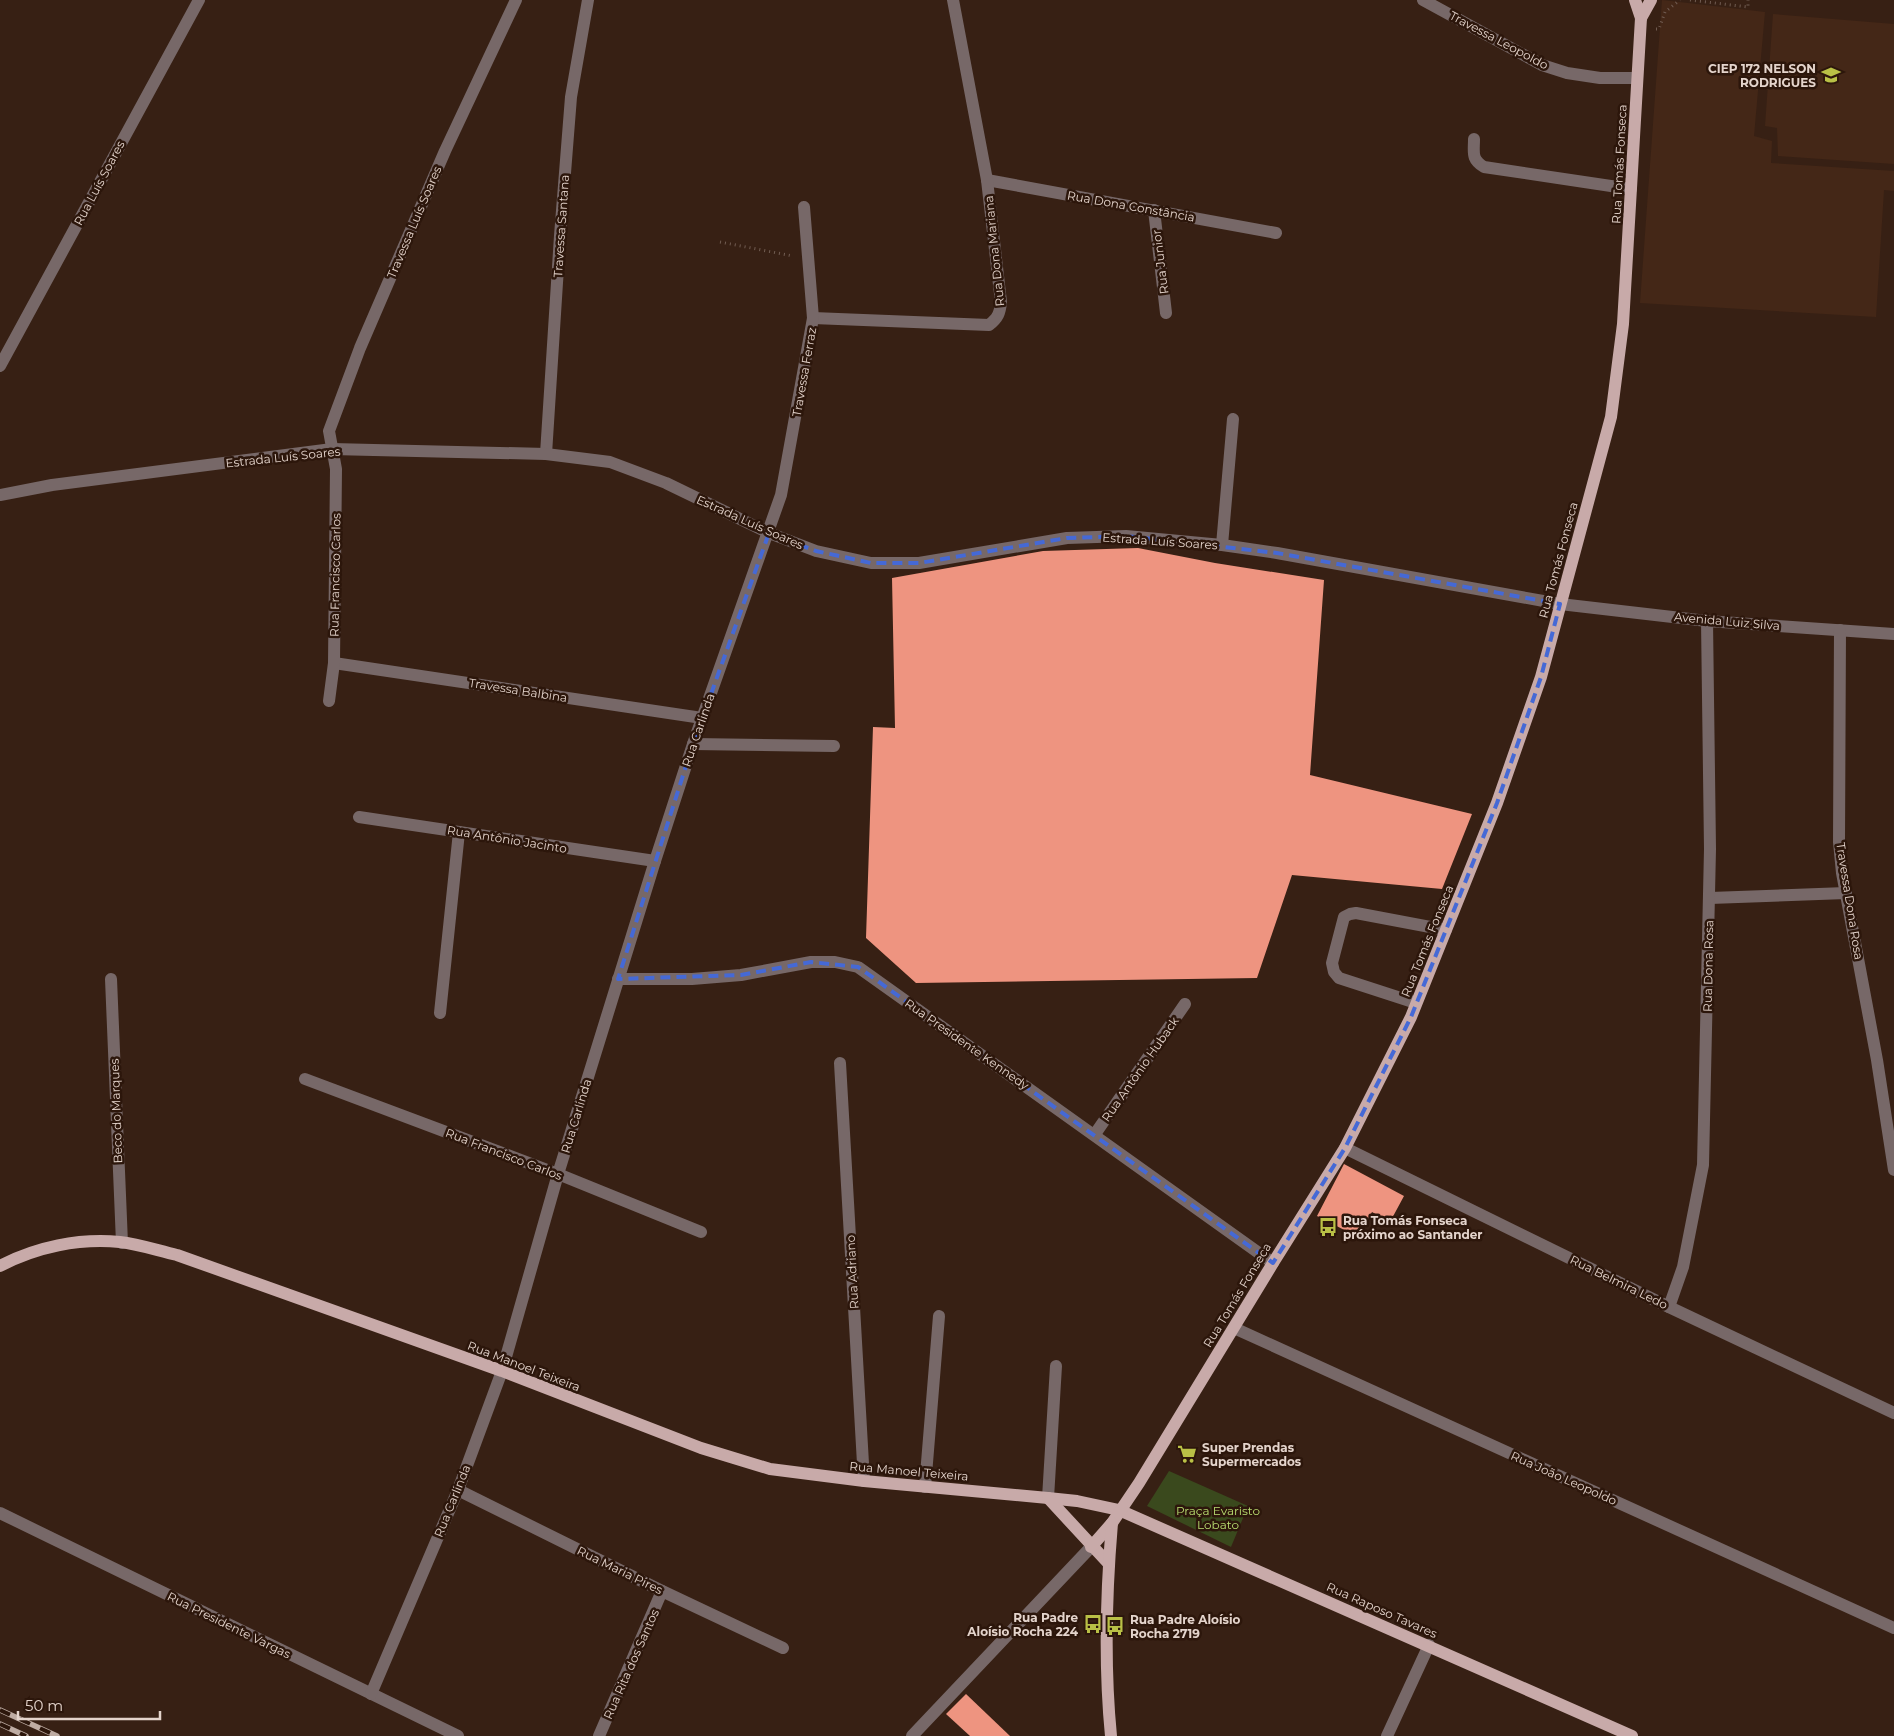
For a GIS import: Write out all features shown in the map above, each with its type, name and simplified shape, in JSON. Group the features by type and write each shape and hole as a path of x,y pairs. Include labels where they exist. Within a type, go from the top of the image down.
{"main road":[{"name":"Rua Tomás Fonseca","path":"1091,1546 1112,1522 1139,1483 1345,1148 1411,1017 1497,803 1538,686 1611,417 1623,324 1631,189 1640,24 1635,0"},
{"name":"Rua Tomás Fonseca","path":"1640,24 1651,0"},
{"name":"Rua Manoel Teixeira","path":"0,1266 17,1257 52,1247 88,1241 122,1242 177,1255 502,1371 701,1448 770,1469 864,1481 1077,1501 1120,1510"},
{"path":"1048,1498 1109,1564"},
{"name":"Rua Raposo Tavares","path":"1120,1510 1632,1736"},
{"path":"1111,1736 1106,1664 1112,1522"}],"street":[{"name":"Rua Luís Soares","path":"0,366 199,0"},
{"name":"Travessa Luís Soares","path":"332,450 328,430 360,348 445,151 516,0"},
{"name":"Travessa Santana","path":"546,454 571,97 588,0"},
{"name":"Rua Dona Mariana","path":"813,318 989,325 998,319 1001,311 1001,302 986,180 953,0"},
{"name":"Travessa Leopoldo","path":"1423,0 1542,65 1567,73 1600,78 1637,78"},
{"path":"1474,139 1476,162 1484,167 1631,189"},
{"name":"Rua Dona Constância","path":"986,180 1276,234"},
{"name":"Travessa Ferraz","path":"769,533 781,495 813,318 804,207"},
{"name":"Rua Junior","path":"1154,210 1166,313"},
{"path":"1222,545 1233,419"},
{"name":"Estrada Luís Soares","path":"0,495 52,485 332,450 546,454 610,462 666,483 769,533 816,551 871,563 919,563 1067,538 1126,536 1222,545 1277,553 1560,604"},
{"name":"Rua Francisco Carlos","path":"329,701 334,663 336,469 332,450"},
{"name":"Rua Carlinda","path":"371,1694 458,1490 502,1371 558,1174 692,744 769,533"},
{"name":"Avenida Luiz Silva","path":"1560,604 1707,621 1894,634"},
{"name":"Rua Dona Rosa","path":"1669,1307 1683,1267 1703,1166 1710,898 1707,621"},
{"name":"Travessa Dona Rosa","path":"1840,630 1839,842 1846,893 1877,1060 1894,1170"},
{"name":"Travessa Balbina","path":"334,663 702,718"},
{"path":"692,744 834,746"},
{"name":"Rua Antônio Jacinto","path":"359,817 655,862"},
{"path":"440,1013 459,832"},
{"path":"1710,898 1846,893"},
{"path":"1416,1003 1339,978 1334,972 1332,963 1344,917 1356,913 1446,930"},
{"name":"Rua Presidente Kennedy","path":"618,979 692,979 731,976 811,962 835,962 858,967 1095,1134 1273,1263"},
{"name":"Beco do Marques","path":"111,979 122,1242"},
{"name":"Rua Antônio Huback","path":"1095,1134 1185,1004"},
{"name":"Rua Adriano","path":"840,1062 864,1481"},
{"name":"Rua Francisco Carlos","path":"305,1079 558,1174 701,1232"},
{"name":"Rua Belmira Ledo","path":"1345,1148 1669,1307 1894,1413"},
{"path":"925,1487 939,1316"},
{"name":"Rua João Leopoldo","path":"1234,1328 1894,1628"},
{"path":"1048,1498 1056,1366"},
{"name":"Rua Maria Pires","path":"458,1490 662,1591 783,1648"},
{"name":"Rua Presidente Vargas","path":"0,1513 458,1736"},
{"name":"Rua Tomás Fonseca","path":"912,1736 1091,1546"},
{"name":"Rua Rita dos Santos","path":"599,1736 662,1591"},
{"path":"1387,1736 1429,1645"}],"path":[{"path":"1640,24 1659,29 1665,12 1680,0"},
{"path":"1690,0 1748,7 1748,0"},
{"path":"720,242 808,259"}],"highlighted area":[{"path":"769,533 816,551 871,563 919,563 1067,538 1126,536 1277,553 1560,604 1541,677 1497,803 1411,1017 1345,1148 1273,1263 858,967 811,962 741,975 618,979 693,744"}],"shaded area":[{"path":"1662,0 1765,12 1754,136 1772,141 1771,163 1894,171 1894,191 1884,190 1876,317 1640,303"},
{"name":"CIEP 172 NELSON RODRIGUES","path":"1773,14 1894,24 1894,164 1778,156 1777,128 1765,126"}],"green space":[{"name":"Praça Evaristo Lobato","path":"1169,1471 1248,1506 1231,1547 1147,1506"}],"building":[{"path":"1138,548 1215,563 1324,580 1310,775 1472,814 1442,889 1292,875 1257,978 916,983 866,938 873,727 895,728 892,578 1043,551"},
{"path":"1344,1164 1404,1196 1390,1222 1372,1212 1358,1237 1317,1216"},
{"path":"966,1694 1010,1736 970,1736 946,1714"}],"railway":[{"path":"0,1710 57,1736"},
{"path":"0,1724 26,1736"}],"place":[{"name":"CIEP 172 NELSON RODRIGUES","path":"1831,75"},
{"name":"Rua Tomás Fonseca próximo ao Santander","path":"1328,1227"},
{"name":"Super Prendas Supermercados","path":"1187,1454"},
{"name":"Rua Padre Aloísio Rocha 224","path":"1093,1624"},
{"name":"Rua Padre Aloísio Rocha 2719","path":"1115,1626"}]}
